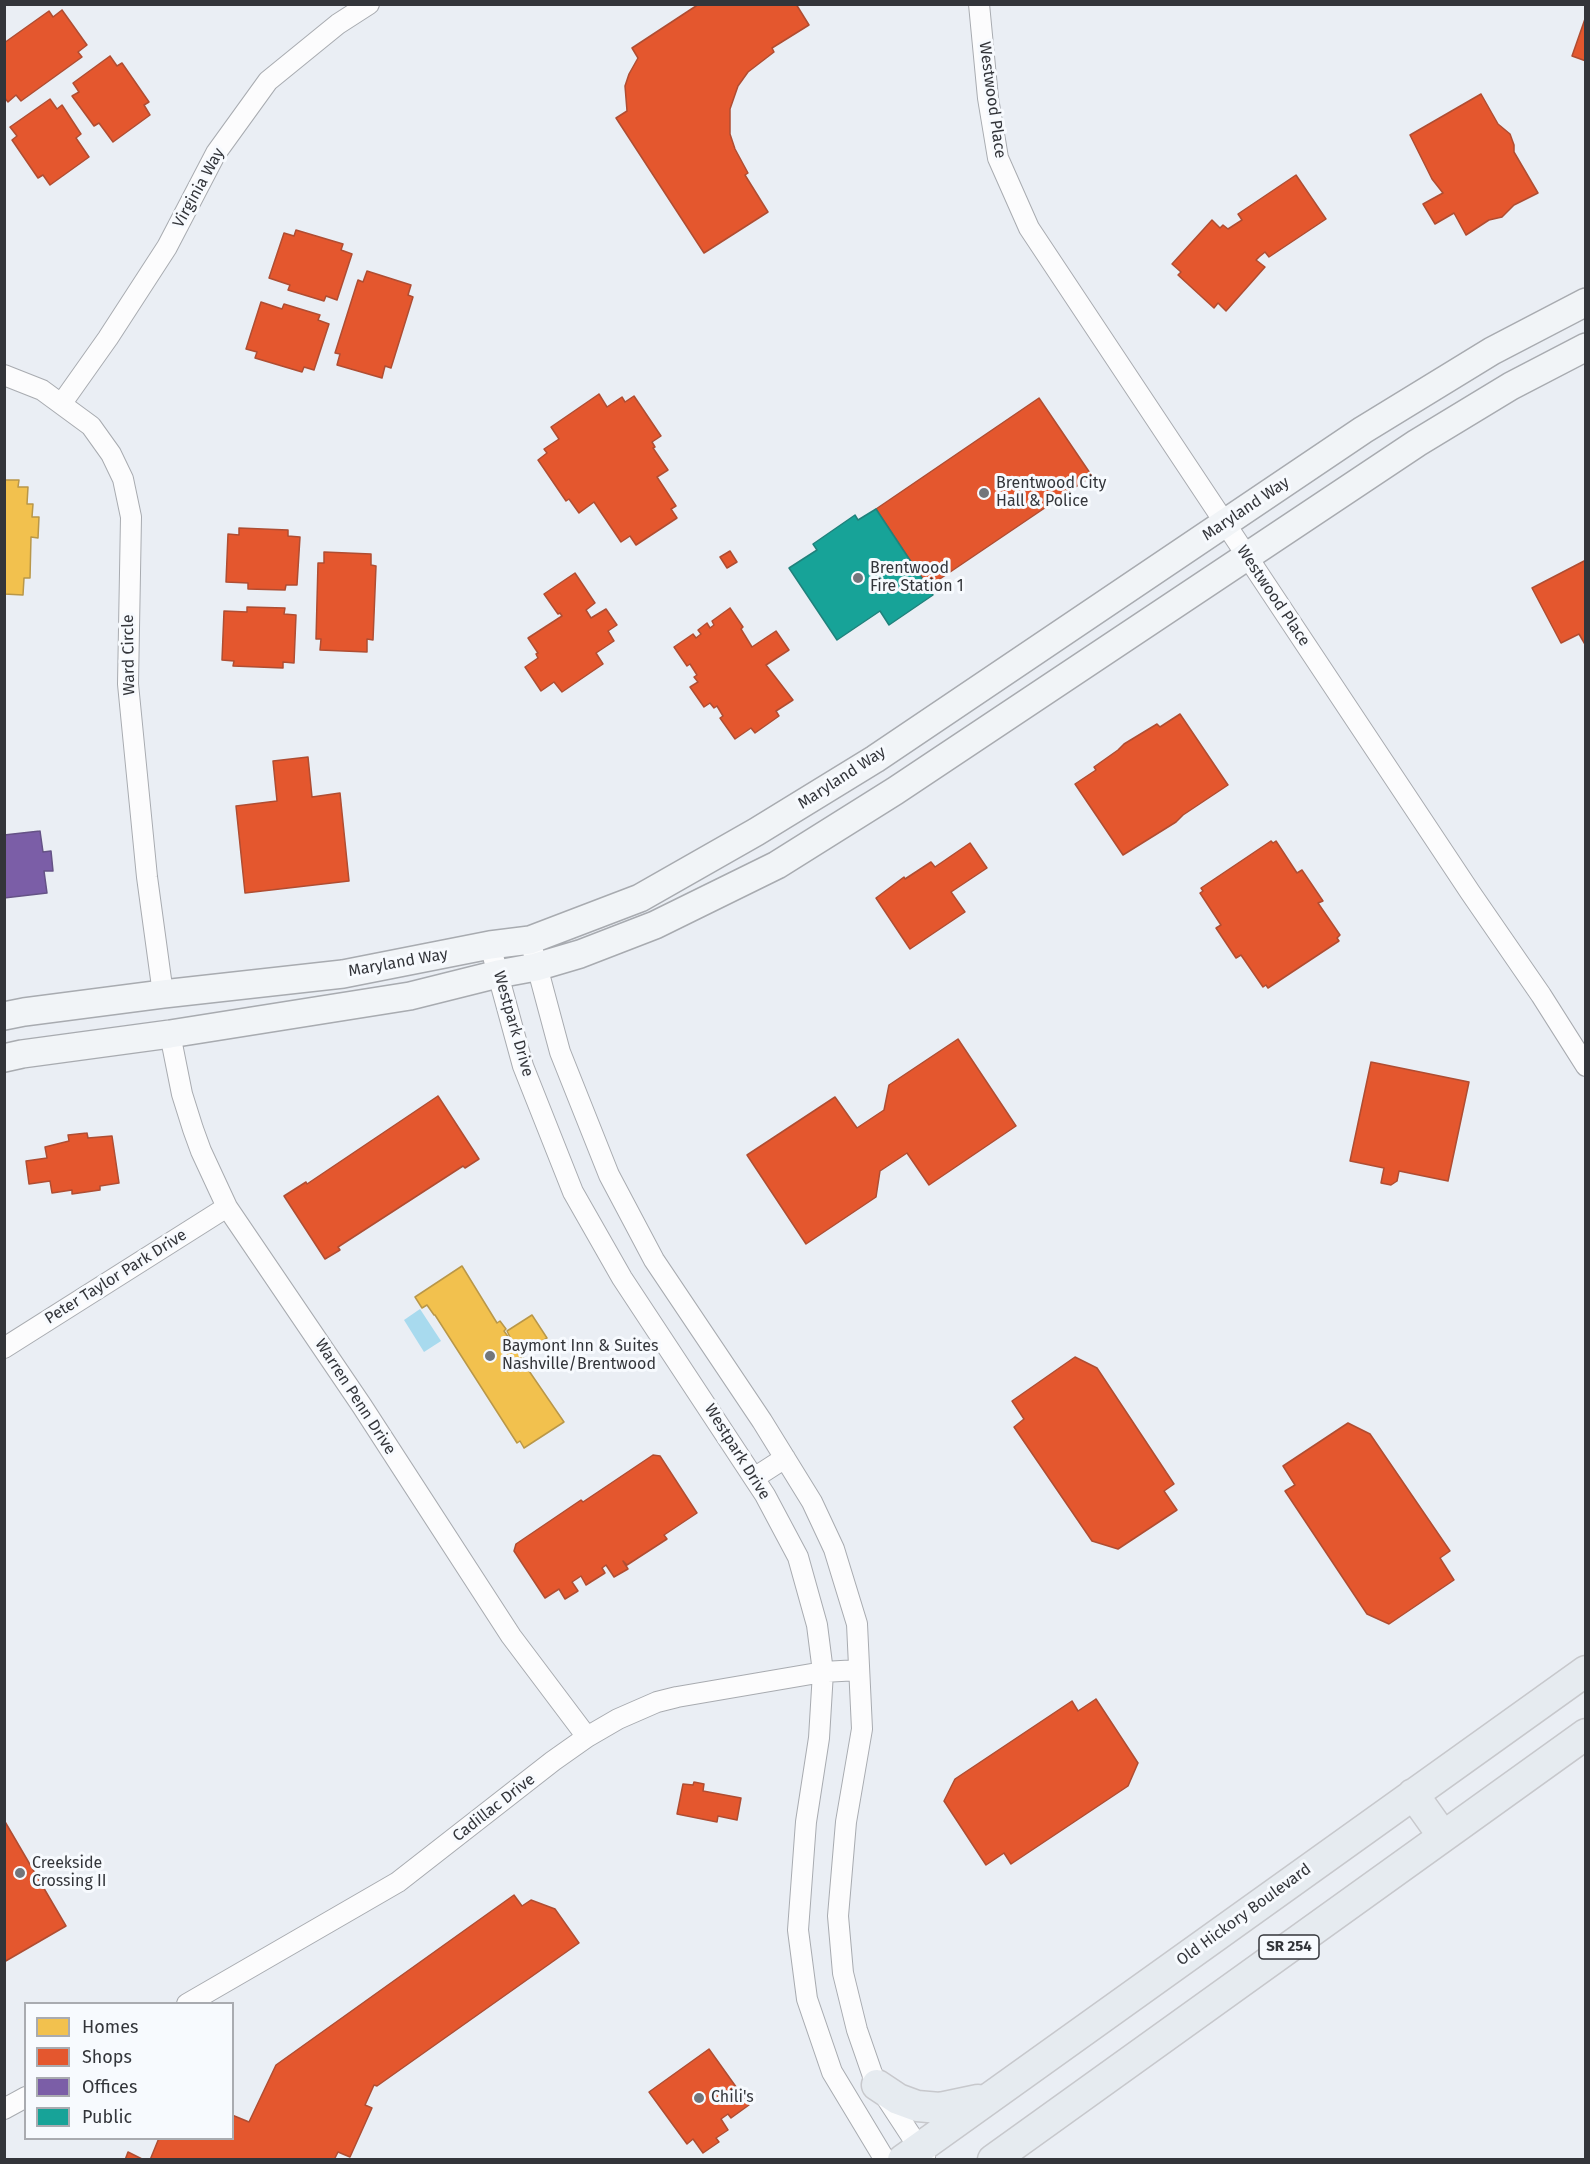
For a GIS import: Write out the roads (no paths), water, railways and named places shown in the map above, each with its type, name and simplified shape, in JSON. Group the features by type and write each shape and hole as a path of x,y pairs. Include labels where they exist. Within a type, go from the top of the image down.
{"main road":[{"name":"Maryland Way","path":"4,1016 163,994 343,974 490,945 530,940 640,898 756,832 875,759 1389,413 1492,351 1574,308"},
{"path":"1574,308 1584,348"},
{"name":"Maryland Way","path":"4,1058 372,1003 498,974 536,968 655,925 777,865 895,791 1417,443 1512,386 1584,348"},
{"path":"952,753 958,701"},
{"path":"163,994 170,1034"},
{"name":"Old Hickory Boulevard","path":"916,2156 990,2098 1586,1671"},
{"name":"SR 254","path":"993,2160 1586,1734"},
{"path":"1413,1794 1443,1836"},
{"path":"877,2085 898,2099 917,2106 940,2108 990,2098"}],"street":[{"name":"Virginia Way","path":"62,403 108,338 167,247 216,153 268,81 338,24 369,4"},
{"name":"Westwood Place","path":"980,4 988,98 998,158 1029,228 1463,883 1541,995 1586,1066"},
{"name":"Ward Circle","path":"4,375 42,390 91,426 111,454 123,479 132,517 128,684 147,877 163,994"},
{"path":"530,940 560,1052 609,1175 654,1260 748,1398 812,1502 834,1549 857,1624 862,1729 846,1822 838,1916 843,1973 857,2030 877,2085 916,2156"},
{"name":"Westpark Drive","path":"490,945 523,1066 573,1192 622,1278 754,1478 798,1557 817,1625 823,1672 819,1738 806,1822 798,1930 807,1999 832,2072 885,2160"},
{"name":"Warren Penn Drive","path":"170,1034 182,1094 193,1130 227,1207 362,1406 511,1636 587,1737"},
{"name":"Peter Taylor Park Drive","path":"4,1348 227,1207"},
{"path":"754,1478 785,1458"},
{"name":"Cadillac Drive","path":"190,2002 398,1882 553,1761 618,1719 657,1702 704,1691 823,1672 859,1670"},
{"path":"4,2109 24,2098"}],"water":[{"path":"420,1309 441,1341 424,1352 404,1320"}],"place":[{"name":"Brentwood City Hall & Police","path":"984,493"},
{"name":"Brentwood Fire Station 1","path":"858,578"},
{"name":"Baymont Inn & Suites Nashville/Brentwood","path":"490,1356"},
{"name":"Creekside Crossing II","path":"20,1873"},
{"name":"Chili's","path":"699,2098"}]}
